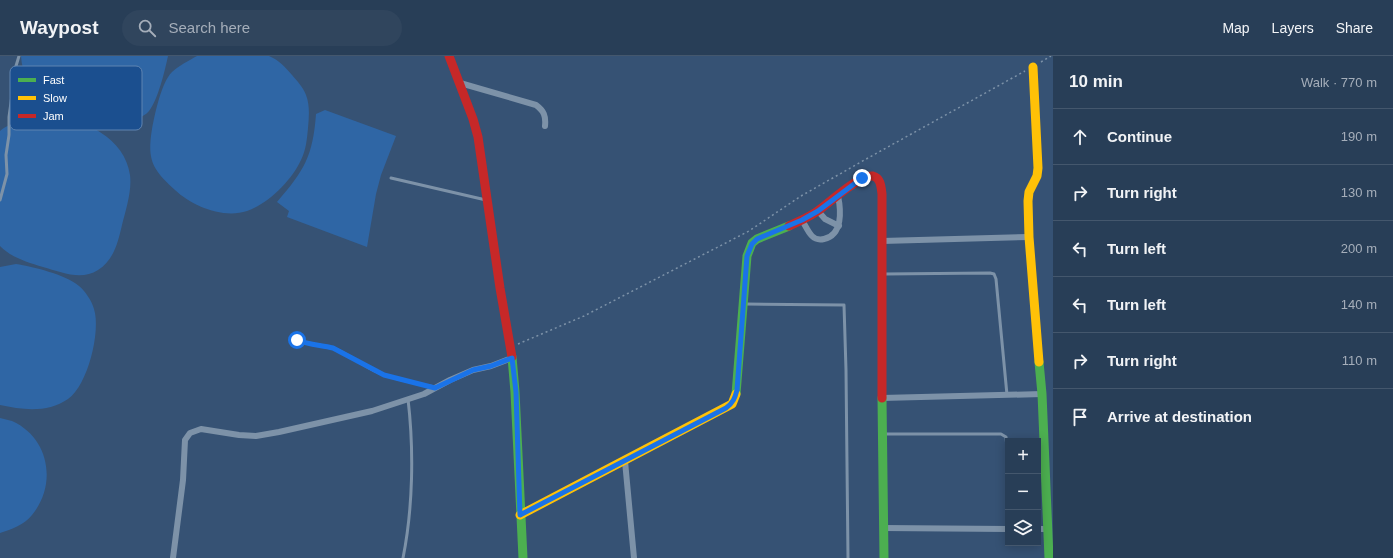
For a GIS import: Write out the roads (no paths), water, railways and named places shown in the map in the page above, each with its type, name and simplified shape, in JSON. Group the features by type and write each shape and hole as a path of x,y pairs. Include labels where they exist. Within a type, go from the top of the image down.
{"street":[{"path":"449,56 473,119 478,137 500,288 511,348 516,392 523,558"},
{"path":"1033,67 1038,168 1029,196 1029,237 1042,394 1043,529 1049,558"},
{"path":"460,83 536,105 542,109 545,114 545,126"},
{"path":"520,515 626,461 732,404 737,390 747,256 752,244 757,239 802,220 818,211 862,178 873,176 878,179 881,185 882,194 882,434 884,558"},
{"path":"802,220 812,236 822,240 833,235 839,226 840,205 838,196"},
{"path":"818,211 825,219 839,226"},
{"path":"882,241 1029,237"},
{"path":"173,558 183,480 185,440 190,434 201,429 256,436 372,411 424,394 473,370 491,366 512,358"},
{"path":"882,398 1042,394"},
{"path":"626,461 634,558"},
{"path":"883,528 1005,529"}],"lane":[{"path":"16,66 19,56"},
{"path":"0,200 7,174 6,155 9,135 10,110"},
{"path":"392,178 488,200"},
{"path":"882,274 994,274 996,279 1007,395"},
{"path":"744,304 844,305 848,558"},
{"path":"297,340 306,344 333,348 384,375 435,388"},
{"path":"403,558 409,509 412,444 408,400"},
{"path":"882,434 1001,434 1006,438"}]}
